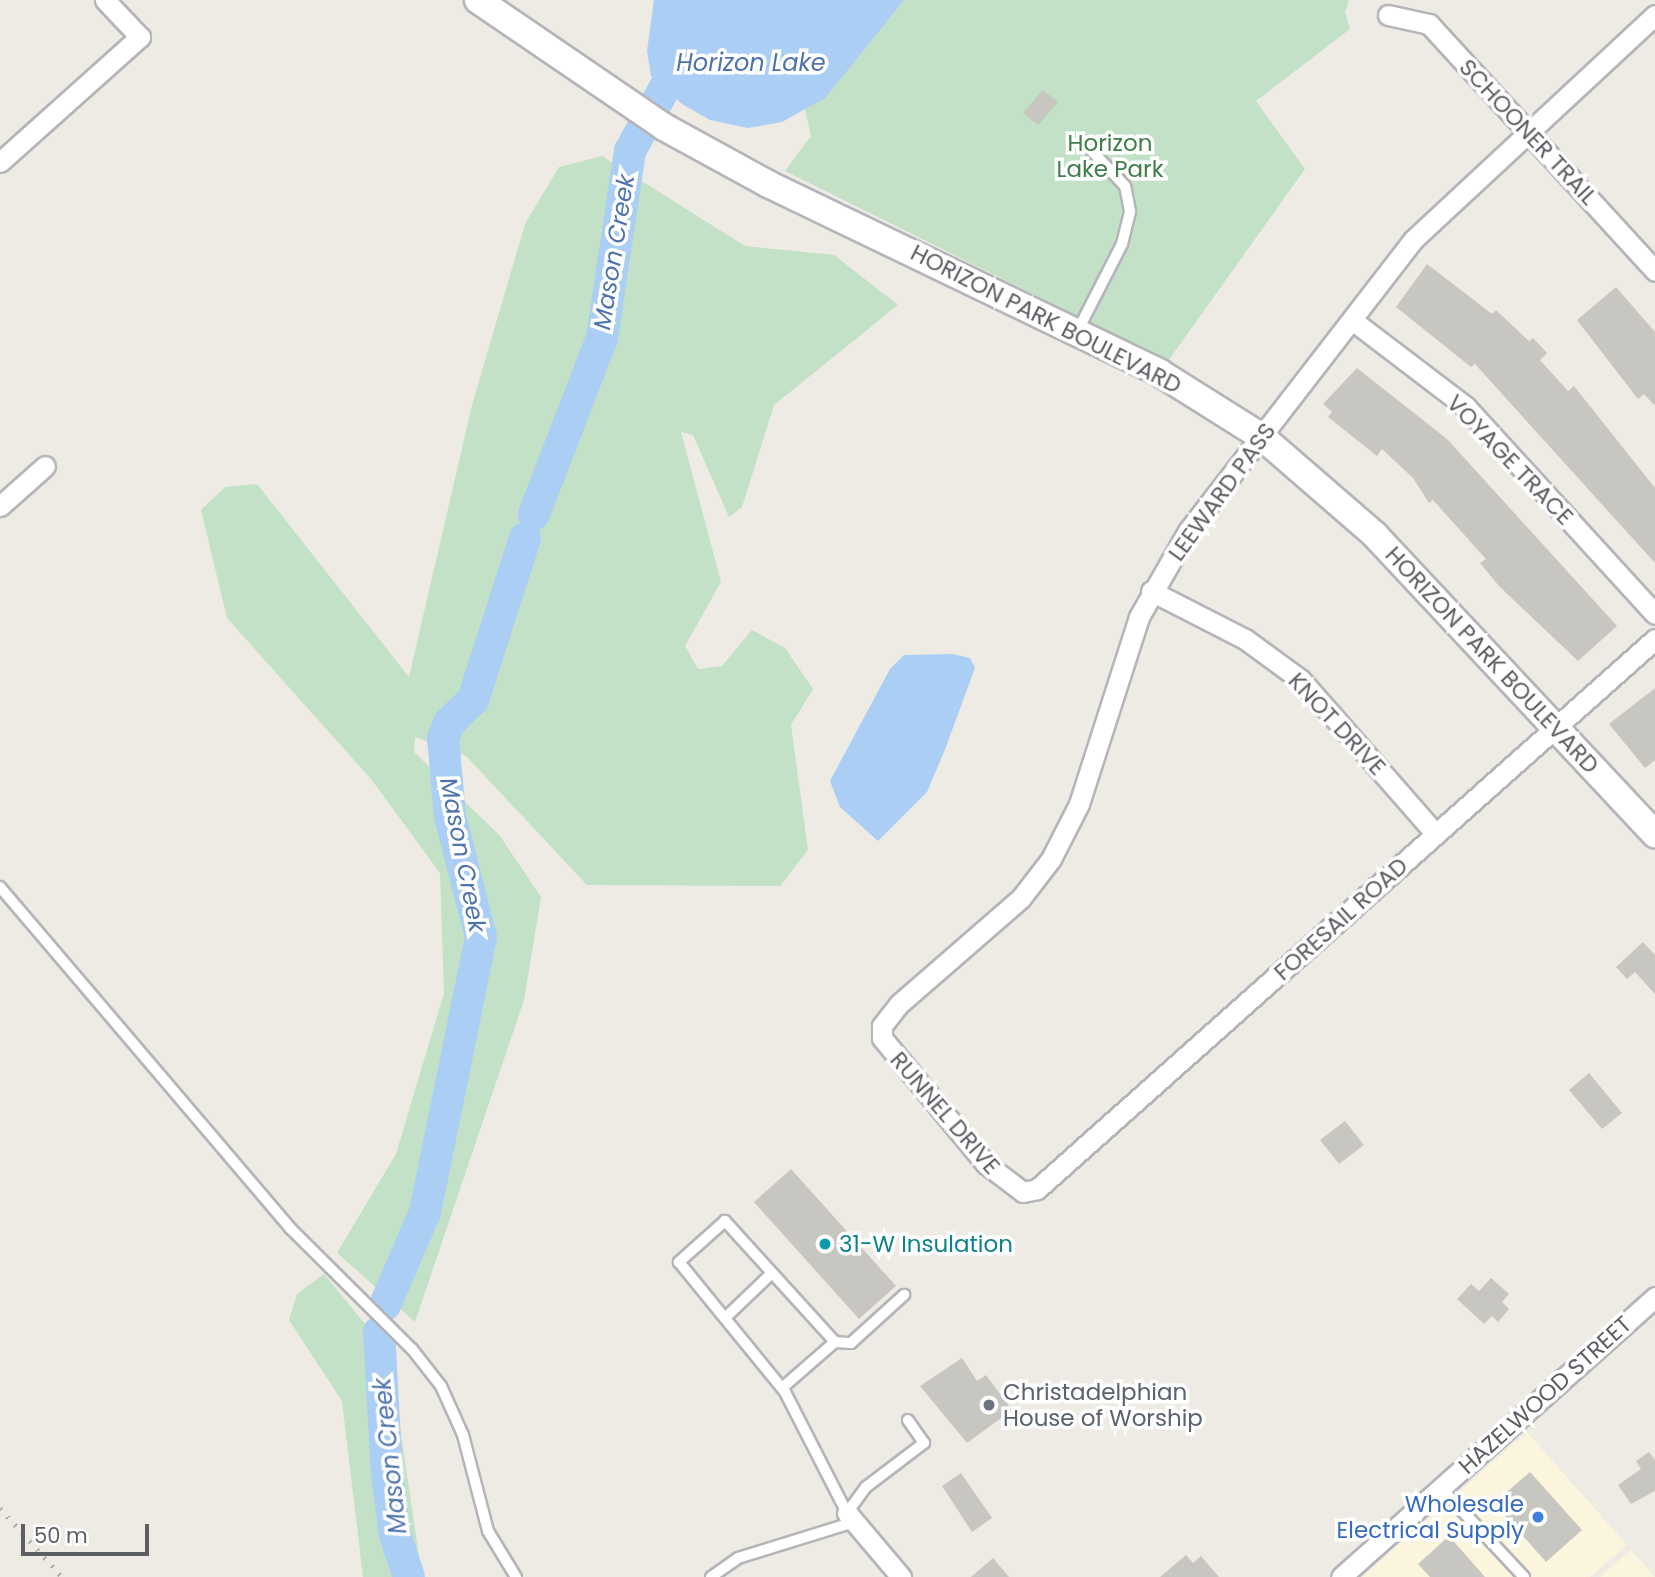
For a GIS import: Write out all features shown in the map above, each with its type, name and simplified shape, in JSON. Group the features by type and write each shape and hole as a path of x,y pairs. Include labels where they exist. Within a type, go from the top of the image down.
{"street":[{"path":"0,162 140,37 105,0"},
{"name":"HORIZON PARK BOULEVARD","path":"478,0 664,127 768,184 1078,330 1160,373 1262,437 1376,535 1655,834"},
{"name":"SCHOONER TRAIL","path":"1388,15 1429,24 1655,271"},
{"name":"LEEWARD PASS","path":"881,1026 899,1004 1021,898 1051,859 1079,804 1152,591 1188,531 1413,240 1655,15"},
{"name":"VOYAGE TRACE","path":"1352,320 1466,407 1655,614"},
{"path":"0,506 45,466"},
{"name":"KNOT DRIVE","path":"1152,591 1245,639 1301,680 1435,833"},
{"name":"FORESAIL ROAD","path":"1023,1192 1052,1180 1435,833 1655,639"},
{"name":"RUNNEL DRIVE","path":"881,1026 892,1054 986,1164 1023,1192"},
{"name":"HAZELWOOD STREET","path":"1341,1577 1655,1297"},
{"path":"850,1517 901,1577"}],"lane":[{"path":"1078,330 1122,244 1130,211 1125,186 1091,150"},
{"path":"0,887 290,1228 412,1349 440,1386 463,1435 493,1542 516,1577"},
{"path":"850,1517 782,1388 679,1262 725,1221 771,1275 835,1342 851,1343 904,1295"},
{"path":"726,1317 771,1275"},
{"path":"782,1388 835,1342"},
{"path":"711,1577 738,1558 850,1517 866,1487 924,1443 908,1420"},
{"path":"1441,1488 1524,1577"}],"shaded area":[{"path":"1527,1432 1627,1545 1590,1577 1362,1577"},
{"path":"1631,1550 1655,1577 1600,1577"}],"green space":[{"name":"Horizon Lake Park","path":"853,0 1349,0 1345,12 1350,29 1256,101 1305,169 1168,361 785,171 811,136 799,85"},
{"path":"602,156 745,246 834,255 898,305 774,405 742,507 729,517 693,435 681,432 721,582 685,646 698,669 722,666 752,630 785,648 813,689 791,725 808,850 780,886 587,885 466,756 415,737 414,752 500,836 541,897 524,1000 415,1322 337,1253 396,1154 444,993 440,873 371,779 227,618 201,510 225,487 257,484 409,677 472,405 525,224 559,167"},
{"path":"324,1274 389,1353 422,1577 363,1577 342,1401 289,1320 297,1294"}],"water":[{"name":"Horizon Lake","path":"654,0 904,0 825,98 782,122 748,128 710,120 682,104 651,76 647,51"},
{"path":"953,654 970,658 975,668 944,752 927,792 878,841 840,807 830,781 890,669 904,655"}],"building":[{"path":"1043,90 1058,102 1038,125 1023,113"},
{"path":"1427,264 1492,314 1496,310 1529,341 1533,338 1547,353 1540,360 1568,391 1574,386 1655,488 1655,563 1475,364 1471,367 1396,307"},
{"path":"1616,287 1655,332 1655,406 1644,394 1638,399 1577,320"},
{"path":"1357,368 1447,439 1617,626 1578,661 1499,586 1480,563 1486,559 1433,500 1429,503 1413,478 1382,449 1377,456 1328,417 1332,412 1323,404"},
{"path":"1655,688 1655,760 1645,768 1609,724"},
{"path":"1643,942 1655,955 1655,994 1635,972 1627,979 1616,967"},
{"path":"1589,1073 1622,1113 1602,1129 1569,1090"},
{"path":"1345,1121 1364,1145 1339,1164 1320,1140"},
{"name":"31-W Insulation","path":"791,1169 896,1286 859,1319 754,1202"},
{"path":"1491,1278 1509,1294 1502,1302 1509,1309 1498,1322 1492,1316 1484,1324 1457,1299 1471,1284 1479,1291"},
{"path":"962,1358 977,1381 986,1375 1012,1410 967,1443 920,1386"},
{"path":"1649,1452 1655,1460 1655,1491 1631,1504 1618,1485 1641,1469 1636,1461"},
{"name":"Wholesale Electrical Supply","path":"1530,1472 1582,1530 1546,1562 1494,1503"},
{"path":"961,1473 992,1518 972,1532 942,1486"},
{"path":"1449,1536 1485,1577 1430,1577 1418,1564"},
{"path":"1186,1555 1193,1563 1201,1556 1219,1577 1160,1577"},
{"path":"993,1558 1009,1577 971,1577"}],"waterway":[{"name":"Mason Creek","path":"534,514 602,338 630,151 713,0"},
{"name":"Mason Creek","path":"385,1305 425,1212 481,937 450,816 443,738 449,723 473,700 525,538"},
{"name":"Mason Creek","path":"379,1332 387,1473 395,1535 409,1577"}],"railway":[{"path":"0,1508 62,1577"}],"place":[{"name":"31-W Insulation","path":"825,1244"},
{"name":"Christadelphian House of Worship","path":"989,1405"},
{"name":"Wholesale Electrical Supply","path":"1538,1517"}]}
